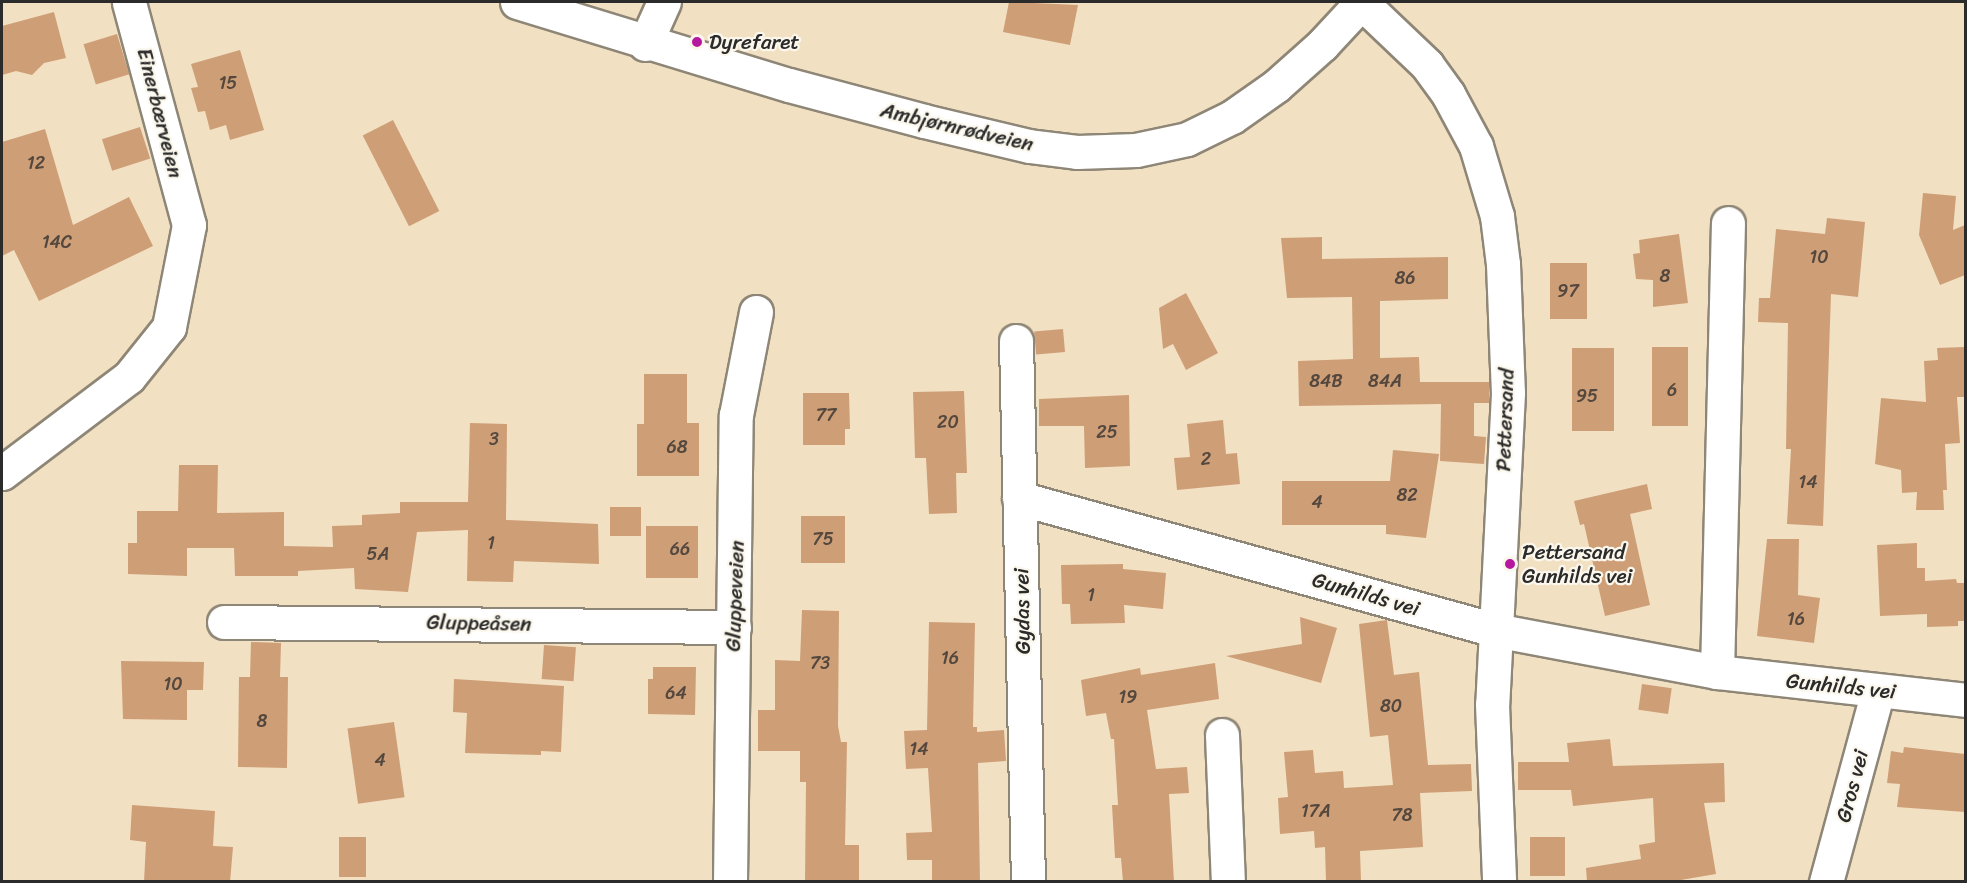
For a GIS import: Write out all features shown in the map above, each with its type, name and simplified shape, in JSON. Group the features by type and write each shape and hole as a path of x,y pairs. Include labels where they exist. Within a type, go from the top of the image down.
{"street":[{"name":"Einerbærveien","path":"2,473 129,377 169,327 189,225 129,2"},
{"name":"Ambjørnrødveien","path":"517,2 645,44 924,121 1029,146 1077,152 1136,150 1187,139 1232,117 1276,86 1362,2"},
{"path":"645,44 664,2"},
{"name":"Pettersand","path":"1362,2 1427,65 1448,94 1476,146 1497,216 1503,264 1508,393 1492,704 1499,882"},
{"path":"1717,672 1728,223"},
{"name":"Gluppeveien","path":"730,882 736,415 756,312"},
{"name":"Gydas vei","path":"1017,341 1028,882"},
{"name":"Gunhilds vei","path":"1019,498 1495,630 1717,672 1965,700"},
{"name":"Gluppeåsen","path":"224,622 734,627"},
{"name":"Gros vei","path":"1826,882 1878,691"},
{"path":"1222,735 1228,882"}],"building":[{"path":"1009,2 1078,5 1070,45 1003,32"},
{"path":"54,12 66,58 44,63 32,75 16,71 2,75 2,26"},
{"path":"117,34 129,74 96,84 84,44"},
{"path":"240,50 264,130 230,140 226,125 210,130 205,111 198,112 191,88 198,87 191,64"},
{"path":"393,120 439,211 409,226 363,135"},
{"path":"140,127 150,158 112,171 102,139"},
{"path":"45,129 73,225 129,197 153,246 39,301 14,250 2,256 2,142"},
{"path":"1923,193 1956,196 1953,230 1965,225 1965,275 1940,285 1919,235"},
{"path":"1827,218 1865,222 1858,297 1831,294 1823,526 1787,524 1791,449 1786,449 1788,323 1758,322 1759,298 1770,298 1776,229 1825,234"},
{"path":"1679,234 1688,303 1653,307 1653,280 1636,279 1633,254 1640,253 1639,240"},
{"path":"1322,237 1322,259 1448,257 1448,299 1380,301 1380,358 1419,357 1420,382 1489,382 1489,403 1474,403 1474,436 1486,437 1484,464 1440,461 1441,404 1299,406 1298,361 1353,359 1352,297 1287,298 1281,238"},
{"path":"1550,263 1587,263 1587,319 1550,319"},
{"path":"1186,293 1218,353 1186,370 1173,344 1163,349 1159,308"},
{"path":"1063,329 1065,352 1036,354 1034,332"},
{"path":"1652,347 1688,347 1688,426 1652,426"},
{"path":"1965,347 1965,397 1957,397 1960,443 1945,444 1947,490 1943,490 1944,510 1916,510 1917,492 1902,493 1901,470 1875,464 1881,398 1926,402 1924,361 1938,360 1937,348"},
{"path":"1572,348 1614,348 1614,431 1572,431"},
{"path":"644,374 687,374 687,423 699,423 699,476 637,476 637,424 644,424"},
{"path":"964,391 967,473 956,473 957,513 929,514 926,458 915,458 913,392"},
{"path":"803,393 849,393 850,429 845,429 845,445 803,445"},
{"path":"1129,395 1130,466 1085,468 1084,426 1039,426 1039,399"},
{"path":"1223,420 1226,454 1237,453 1240,484 1177,490 1174,458 1190,457 1187,424"},
{"path":"470,423 507,424 506,520 598,524 599,564 514,561 513,582 467,581 468,530 417,532 408,592 355,589 354,568 298,571 298,576 235,576 234,548 187,548 187,576 128,574 128,543 137,543 137,511 178,511 179,465 218,465 217,513 284,512 284,546 333,547 332,526 362,525 362,515 400,513 400,502 468,502"},
{"path":"1393,450 1439,454 1426,538 1386,534 1386,525 1282,525 1282,481 1390,481"},
{"path":"1647,484 1652,509 1630,514 1650,605 1605,616 1584,524 1580,525 1574,501"},
{"path":"610,507 641,507 641,536 610,536"},
{"path":"801,516 845,516 845,563 801,563"},
{"path":"646,526 698,526 698,578 646,578"},
{"path":"1767,539 1799,539 1798,595 1820,598 1814,643 1757,636"},
{"path":"1917,543 1917,568 1925,568 1925,581 1956,579 1957,583 1965,583 1965,621 1958,621 1958,626 1927,627 1927,614 1880,616 1877,545"},
{"path":"1123,564 1123,569 1166,573 1163,609 1124,605 1125,623 1071,624 1070,604 1062,604 1061,565"},
{"path":"802,610 839,611 838,726 841,742 847,742 845,845 859,845 859,882 805,882 806,782 800,782 800,751 758,751 758,710 775,710 775,660 800,661"},
{"path":"1300,617 1337,628 1321,683 1226,656 1302,644"},
{"path":"1387,620 1394,675 1419,672 1428,765 1471,764 1472,791 1420,793 1423,847 1360,851 1361,882 1326,882 1325,847 1315,848 1314,831 1280,834 1278,798 1288,797 1284,752 1313,750 1315,773 1343,771 1344,788 1393,785 1388,735 1370,737 1359,624"},
{"path":"929,622 975,623 973,727 977,727 977,732 1004,730 1006,761 978,763 980,882 932,882 932,860 907,860 906,833 932,832 928,768 906,769 904,731 927,730"},
{"path":"251,642 281,643 280,677 288,677 287,768 238,767 239,677 250,677"},
{"path":"544,645 576,647 574,681 542,679"},
{"path":"121,661 204,662 203,690 187,690 187,720 123,719"},
{"path":"1215,663 1219,699 1147,710 1156,769 1187,767 1189,793 1169,794 1174,882 1123,882 1121,858 1115,858 1112,805 1118,805 1114,739 1111,739 1106,713 1086,716 1081,680 1140,668 1141,675"},
{"path":"653,667 696,667 695,715 648,714 648,679 653,679"},
{"path":"454,679 564,686 561,752 541,751 541,755 465,753 467,713 453,712"},
{"path":"1642,684 1672,688 1668,714 1638,710"},
{"path":"394,722 405,797 358,804 347,729"},
{"path":"1610,739 1613,766 1724,763 1725,802 1704,803 1716,874 1669,882 1587,882 1586,868 1641,859 1639,845 1655,842 1653,798 1573,806 1571,790 1518,790 1518,762 1569,762 1567,743"},
{"path":"1904,747 1965,754 1965,812 1897,807 1900,784 1887,783 1891,751 1903,753"},
{"path":"132,805 215,811 213,846 233,847 230,882 144,882 146,842 130,840"},
{"path":"339,837 366,837 366,877 339,877"},
{"path":"1530,837 1565,837 1565,876 1530,876"}],"place":[{"name":"Dyrefaret","path":"697,42"},
{"name":"Pettersand Gunhilds vei","path":"1510,564"}]}
